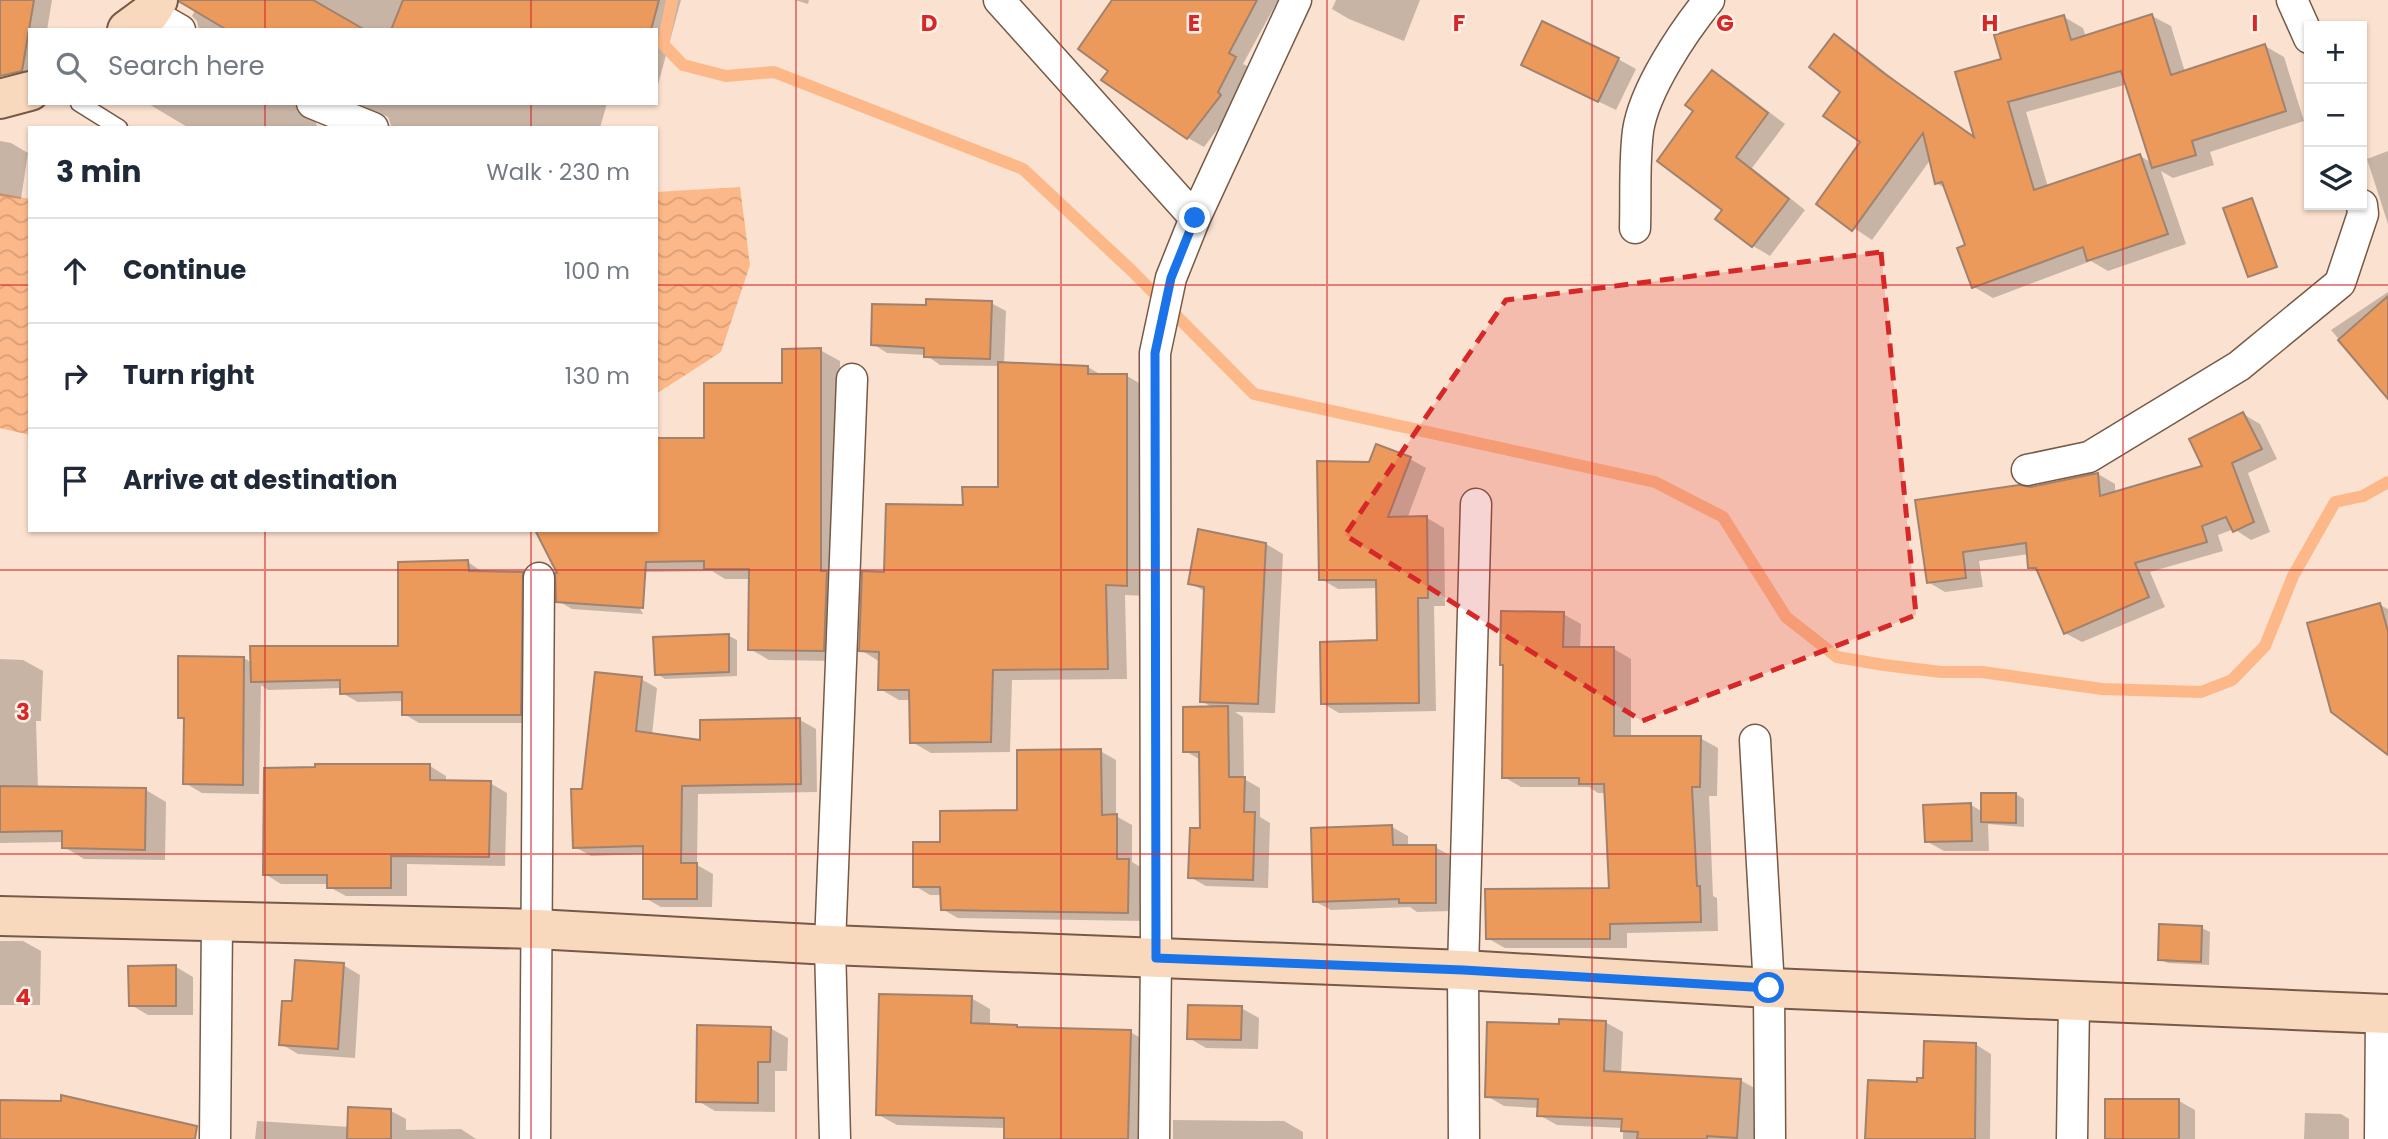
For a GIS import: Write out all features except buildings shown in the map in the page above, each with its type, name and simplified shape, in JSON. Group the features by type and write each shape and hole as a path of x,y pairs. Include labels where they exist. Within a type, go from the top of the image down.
{"street":[{"path":"999,0 1195,218"},
{"path":"1154,1139 1155,353 1171,278 1195,218 1296,0"},
{"path":"1635,228 1638,130 1648,99 1685,30 1709,0"},
{"path":"2292,0 2304,27"},
{"path":"0,99 28,92"},
{"path":"317,105 368,126"},
{"path":"2027,470 2089,457 2239,366 2340,284 2362,210"},
{"path":"835,1139 830,946 852,379"},
{"path":"1464,1139 1463,970 1476,504"},
{"path":"535,1139 539,578"},
{"path":"1755,740 1769,988 1770,1139"},
{"path":"0,916 536,929 830,946 1463,970 1769,988 2385,1014 2380,1139"},
{"path":"215,1139 217,922"},
{"path":"2072,1139 2074,1002"}],"lane":[{"path":"82,105 116,126"}],"highlighted area":[{"path":"1881,252 1916,615 1642,721 1345,535 1506,300"}],"water":[{"path":"740,187 750,265 721,352 658,393 658,192"},
{"path":"0,193 28,199 28,435 0,428"}],"waterway":[{"path":"672,0 663,44 683,65 726,76 774,72 1023,169 1131,270 1254,394 1655,482 1723,517 1786,617 1837,657 1941,672 1982,672 2102,689 2201,692 2232,680 2265,646 2293,576 2335,502 2363,496 2388,482"}],"route":[{"path":"1195,218 1171,278 1155,353 1156,958 1463,970 1769,988"}]}
